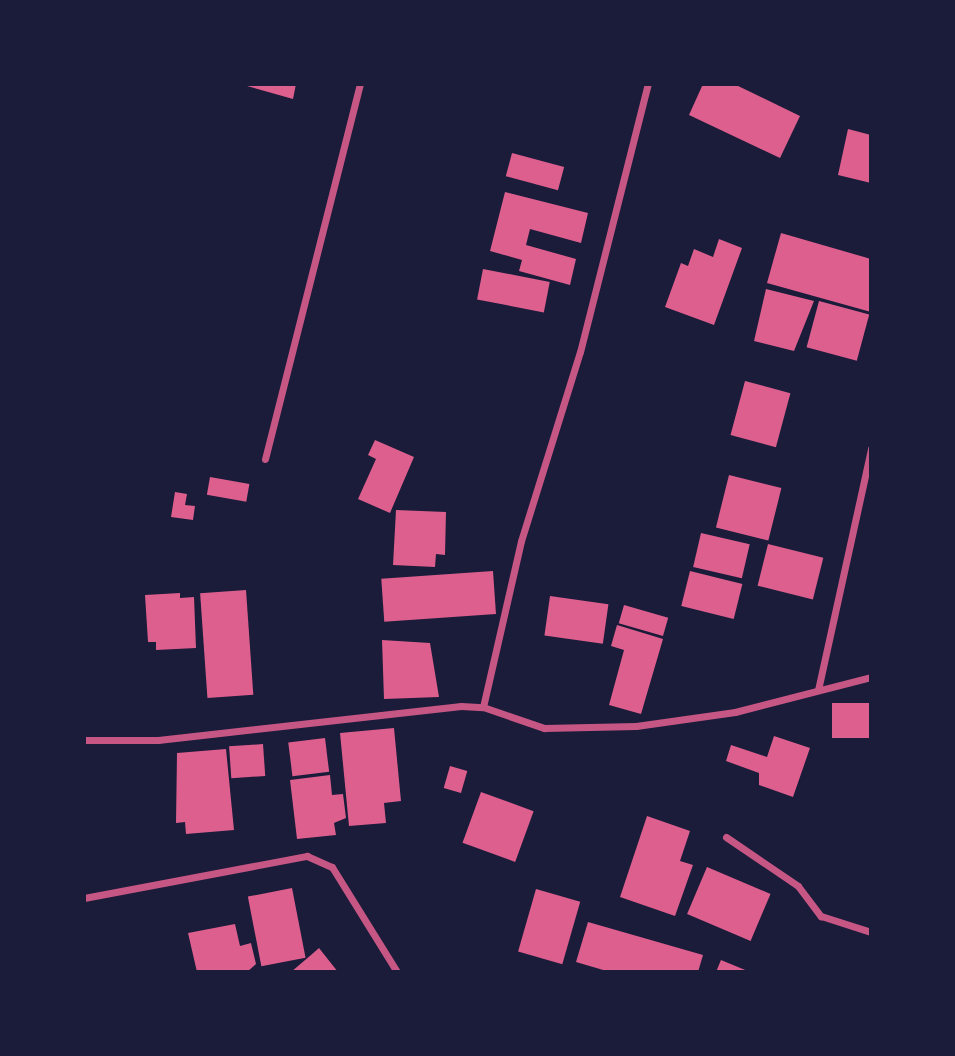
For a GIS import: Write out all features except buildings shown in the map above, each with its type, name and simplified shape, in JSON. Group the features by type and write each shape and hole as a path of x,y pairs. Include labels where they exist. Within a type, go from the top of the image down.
{"street":[{"path":"265,458 360,84"},
{"path":"483,707 521,541 580,352 648,84"},
{"path":"818,690 871,448"},
{"path":"84,740 158,740 483,707 544,728 636,726 735,712 871,677"},
{"path":"726,837 799,886 821,916 871,932"},
{"path":"84,898 307,856 332,867 397,972"}]}
